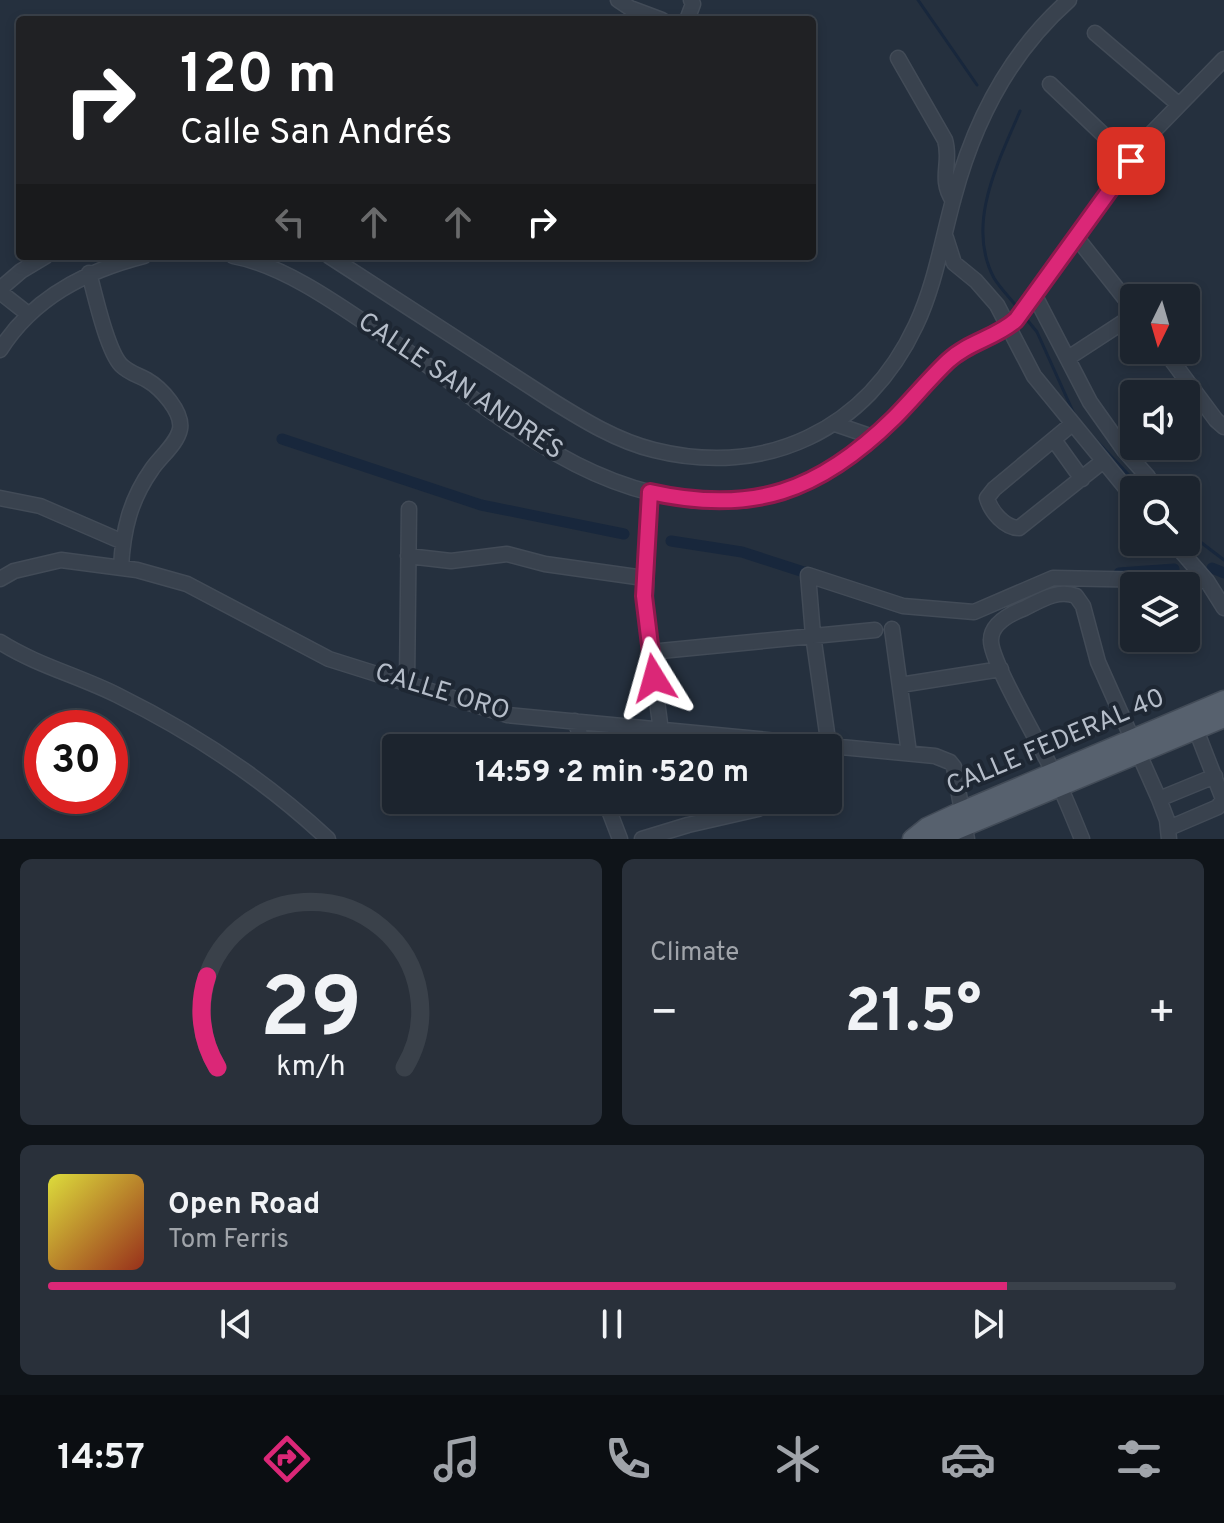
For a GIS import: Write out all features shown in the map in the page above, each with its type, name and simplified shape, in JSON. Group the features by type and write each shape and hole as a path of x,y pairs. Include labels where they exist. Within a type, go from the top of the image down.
{"main road":[{"name":"CALLE FEDERAL 40","path":"935,839 1003,802 1193,722 1224,700"},
{"name":"CALLE FEDERAL 40","path":"1193,722 1224,718"},
{"name":"CALLE FEDERAL 40","path":"912,839 927,827 965,825"}],"street":[{"path":"618,0 651,16"},
{"path":"335,260 573,414 628,441 710,459 741,458 789,445 835,424 879,381 908,341 923,308 970,143 999,86 1037,32 1069,0"},
{"path":"1095,33 1178,104"},
{"path":"898,58 945,140 944,185 953,201"},
{"path":"1012,323 1131,161 1178,104 1224,59"},
{"path":"1050,84 1131,161"},
{"path":"946,234 954,263 989,294 1012,323 1024,362 1120,482"},
{"path":"1077,238 1120,294"},
{"path":"28,314 0,290 39,260"},
{"path":"0,350 28,314 75,280 131,260"},
{"name":"CALLE SAN ANDRÉS","path":"245,260 299,283 424,362 536,442 594,472 650,492 712,503 775,494 821,475 873,437 958,352 1012,323"},
{"path":"89,273 118,362 129,372 157,387 171,404 180,423 177,437 136,496 127,519 121,567"},
{"path":"1031,301 1068,358 1099,417 1147,476"},
{"path":"1068,358 1120,322"},
{"path":"1174,364 1224,427"},
{"path":"835,424 873,437"},
{"path":"1072,424 994,489 987,498 991,509 1008,526 1019,528 1102,462"},
{"path":"1054,440 1082,479"},
{"path":"650,492 644,578 661,731"},
{"path":"0,498 40,506 123,542"},
{"path":"407,683 409,509"},
{"path":"408,556 451,561 507,554 545,564 644,578"},
{"path":"1185,556 1207,581 1224,608"},
{"name":"CALLE ORO","path":"1,576 31,565 61,560 121,567 187,584 314,652 507,715 686,734"},
{"path":"827,734 808,575 903,606 974,612 1053,578 1207,581"},
{"path":"1082,839 1056,778 992,649 992,633 1013,613 1051,595 1069,593 1076,596 1083,606 1098,662 1159,799 1169,833 1223,799 1193,722"},
{"path":"892,629 909,753"},
{"path":"650,652 875,630"},
{"path":"0,642 25,656 115,694 213,747 328,839"},
{"path":"900,685 1001,669"},
{"path":"575,721 580,734"},
{"name":"CALLE ORO","path":"842,748 935,756 950,762 965,825"},
{"path":"1159,799 1215,776"},
{"path":"610,814 620,839"},
{"path":"642,839 738,814"}],"waterway":[{"path":"918,0 977,85"},
{"path":"1017,307 994,278 986,257 983,236 988,193 1020,111"},
{"path":"1024,316 1037,332 1075,416"},
{"path":"1090,434 1130,476"},
{"path":"282,439 481,505 624,534"},
{"path":"671,541 742,552 813,575"},
{"path":"1200,542 1224,560"},
{"path":"1212,568 1224,573"},
{"path":"1119,573 1174,569"}],"route":[{"path":"654,678 644,596 650,492 712,503 735,502 775,494 821,475 842,462 894,418 958,352 1000,332 1016,320 1131,161"}]}
